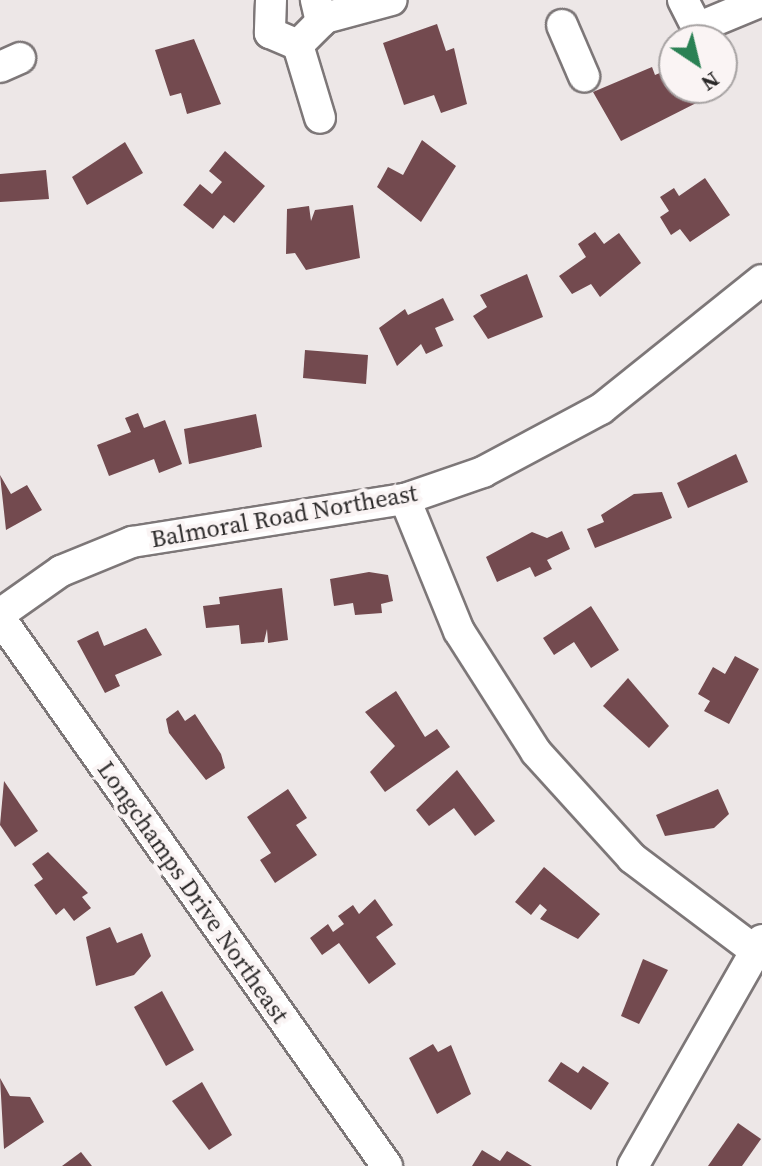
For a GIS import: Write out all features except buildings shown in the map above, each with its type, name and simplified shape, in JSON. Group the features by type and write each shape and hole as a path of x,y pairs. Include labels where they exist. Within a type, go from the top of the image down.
{"street":[{"path":"271,0 270,33 298,45"},
{"path":"298,45 315,35 318,10 392,0"},
{"path":"683,0 697,28 762,1"},
{"path":"562,25 584,76"},
{"path":"298,45 320,118"},
{"name":"Balmoral Road Northeast","path":"0,616 61,571 132,542 405,499 559,435 637,382 762,280"},
{"path":"405,499 459,631 536,752 632,858 760,946 633,1166"},
{"name":"Longchamps Drive Northeast","path":"0,616 387,1166"}]}
